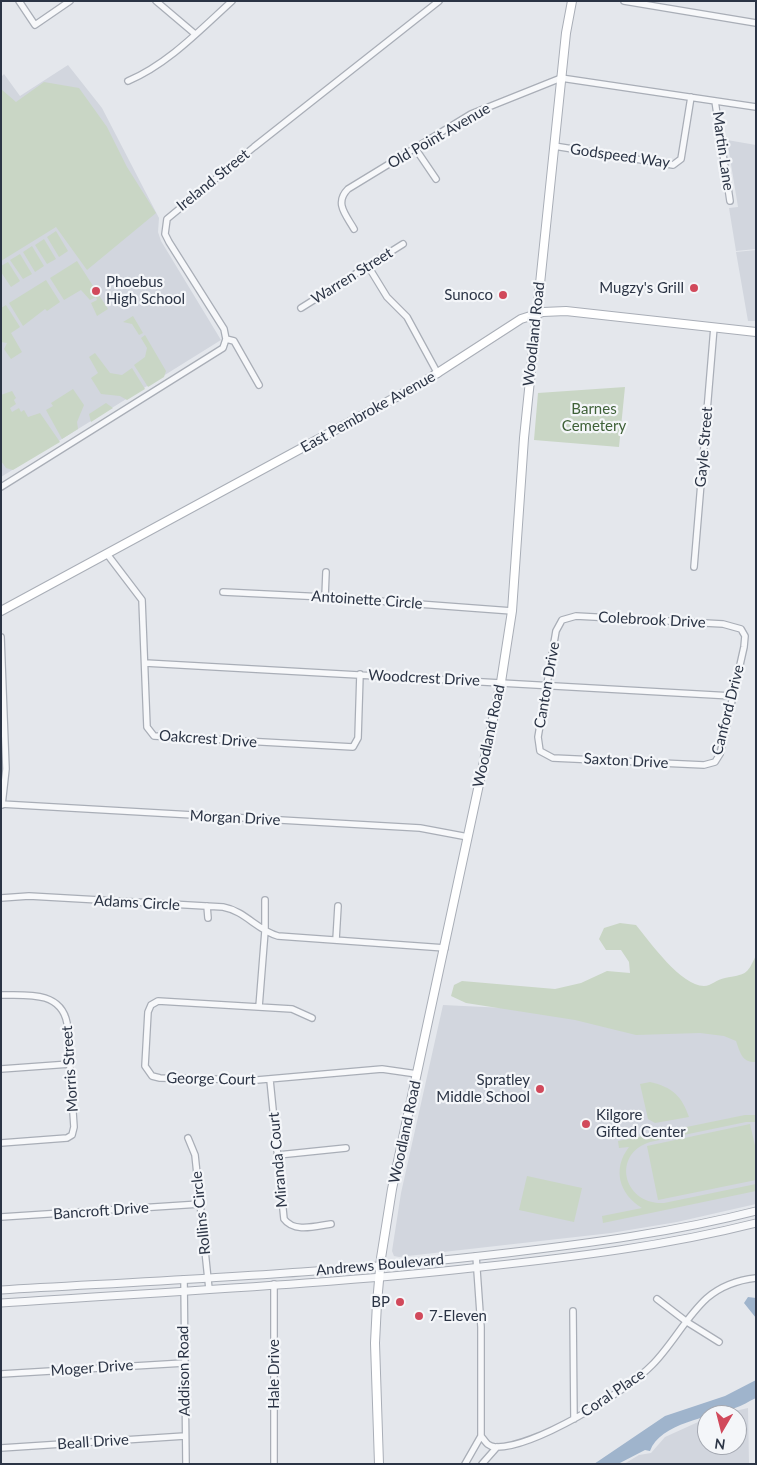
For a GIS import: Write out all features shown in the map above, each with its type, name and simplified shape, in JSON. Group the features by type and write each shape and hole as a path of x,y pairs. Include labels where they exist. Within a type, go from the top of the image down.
{"main road":[{"name":"Woodland Road","path":"378,1464 376,1343 380,1266 391,1197 501,682 512,611 524,438 536,313 561,78 572,1"},
{"name":"East Pembroke Avenue","path":"1,611 438,374 510,325 536,313 566,311 756,332"}],"street":[{"path":"19,1 35,25 70,1"},
{"path":"156,1 196,34"},
{"path":"128,81 152,69 196,34 232,1"},
{"name":"Ireland Street","path":"226,339 224,329 165,234 167,219 254,147 439,1"},
{"path":"624,1 756,23"},
{"path":"561,78 756,107"},
{"name":"Old Point Avenue","path":"354,229 341,205 344,193 471,114 561,78"},
{"name":"Godspeed Way","path":"554,146 673,165 678,164 681,159 691,97"},
{"name":"Martin Lane","path":"715,101 730,201"},
{"path":"416,148 436,179"},
{"name":"Warren Street","path":"301,308 403,244"},
{"path":"368,266 387,297 407,317 438,374"},
{"name":"Gayle Street","path":"694,567 714,326"},
{"path":"1,487 218,352 226,339 234,341 259,385"},
{"name":"Oakcrest Drive","path":"107,554 142,600 147,727 154,736 349,747 357,742 360,674"},
{"path":"326,572 326,597"},
{"name":"Antoinette Circle","path":"223,592 326,597 512,611"},
{"name":"Colebrook Drive","path":"562,620 576,616 723,624 741,629"},
{"name":"Canton Drive","path":"540,751 538,737 556,631 562,620"},
{"name":"Canford Drive","path":"714,762 720,754 745,641 741,629"},
{"path":"1,637 6,769 2,804"},
{"name":"Woodcrest Drive","path":"145,663 732,696"},
{"name":"Saxton Drive","path":"540,751 553,758 704,765 714,762"},
{"name":"Morgan Drive","path":"2,804 420,828 468,837"},
{"name":"Adams Circle","path":"1,898 29,896 207,906 237,911 266,931 282,936 445,948"},
{"path":"259,1007 266,931 265,900"},
{"path":"207,906 208,918"},
{"path":"336,940 338,906"},
{"name":"Morris Street","path":"1,995 43,997 58,1004 66,1018 74,1127 72,1135 63,1139 1,1143"},
{"name":"George Court","path":"312,1018 292,1010 155,1002 150,1008 148,1016 145,1066 152,1076 160,1078 270,1080 376,1069 417,1074"},
{"path":"1,1069 70,1064"},
{"name":"Miranda Court","path":"270,1080 286,1221 298,1228 331,1224"},
{"name":"Rollins Circle","path":"188,1138 196,1155 209,1289"},
{"path":"278,1155 346,1148"},
{"name":"Bancroft Drive","path":"1,1217 200,1204"},
{"name":"Andrews Boulevard","path":"1,1290 380,1266 476,1256 642,1235 756,1211"},
{"name":"Andrews Boulevard","path":"1,1302 379,1278 477,1268 650,1246 756,1223"},
{"path":"465,1464 481,1436 481,1335 476,1256"},
{"name":"Coral Place","path":"498,1446 553,1430 629,1384 651,1366 706,1298 732,1283 756,1278"},
{"name":"Addison Road","path":"184,1279 186,1464"},
{"name":"Hale Drive","path":"274,1284 274,1464"},
{"path":"657,1299 687,1322 719,1342"},
{"path":"573,1311 574,1419"},
{"name":"Moger Drive","path":"1,1374 184,1362"},
{"name":"Beall Drive","path":"1,1448 185,1436"},
{"path":"481,1436 486,1444 498,1446"},
{"path":"482,1464 488,1454 498,1446"}],"shaded area":[{"name":"Phoebus High School","path":"68,65 102,108 159,218 158,232 161,241 221,340 1,477 1,77 4,74 20,96"},
{"path":"727,140 756,145 756,249 736,251 729,208 738,207"},
{"path":"756,250 756,321 748,321 736,252"},
{"name":"Kilgore Gifted Center","path":"443,1005 735,1019 756,1055 756,1204 677,1222 611,1233 399,1257 394,1256 392,1251 401,1193"},
{"path":"747,1408 749,1464 624,1464 639,1455 651,1453 665,1437 697,1423 697,1455 747,1455"}],"green space":[{"path":"44,82 79,88 107,127 127,167 156,213 87,270 56,227 1,261 1,89 16,102"},
{"path":"56,231 68,251 59,257 47,237"},
{"path":"44,239 56,259 47,264 35,245"},
{"path":"32,246 44,266 35,272 23,252"},
{"path":"20,254 32,274 23,279 10,260"},
{"path":"77,261 108,309 97,316 91,303 97,300 96,297 90,300 81,290 64,300 50,278"},
{"path":"8,262 20,281 11,287 1,272 1,266"},
{"path":"46,280 60,302 47,311 45,309 23,326 9,303"},
{"path":"6,305 20,327 11,333 22,352 11,359 4,349 7,343 1,342 1,308"},
{"path":"133,316 143,333 139,335 132,324 123,322"},
{"path":"145,335 166,371 164,377 148,387 134,365 145,357 147,348 141,338"},
{"path":"95,353 110,373 122,375 132,368 145,389 127,400 120,396 101,394 91,378 98,373 89,357"},
{"name":"Barnes Cemetery","path":"625,387 619,447 534,440 538,393"},
{"path":"73,389 84,405 77,422 78,429 62,439 46,410 53,406 51,403"},
{"path":"12,391 16,398 14,400 16,404 10,408 12,412 19,408 21,412 24,410 28,417 40,413 60,442 13,470 6,468 1,461 1,395"},
{"path":"106,403 113,408 91,422 89,414"},
{"path":"620,923 636,925 676,971 695,984 707,986 722,979 741,975 748,970 756,955 756,1062 745,1059 740,1053 736,1041 724,1036 700,1033 636,1035 575,1020 466,1003 451,996 454,985 462,981 555,989 581,983 607,971 630,973 629,962 621,950 606,950 599,939 604,928"},
{"path":"650,1082 658,1084 675,1094 683,1103 689,1117 655,1123 648,1119 640,1084"},
{"path":"745,1115 756,1115 756,1122 746,1122 650,1142 638,1148 630,1157 626,1167 627,1178 631,1188 639,1196 650,1201 664,1203 756,1184 756,1191 603,1223 602,1216 642,1208 628,1196 620,1180 621,1164 629,1147 619,1148 618,1141"},
{"path":"750,1124 756,1150 756,1180 658,1200 647,1146"},
{"path":"527,1176 582,1188 574,1222 519,1210"}],"water":[{"path":"748,1297 756,1298 756,1318 744,1303"},
{"path":"756,1380 756,1398 742,1405 698,1405 725,1396"},
{"path":"697,1405 697,1419 675,1427 664,1434 655,1441 650,1451 645,1450 618,1464 594,1464 665,1416"}],"place":[{"name":"Mugzy's Grill","path":"694,288"},
{"name":"Phoebus High School","path":"96,291"},
{"name":"Sunoco","path":"503,295"},
{"name":"Spratley Middle School","path":"540,1089"},
{"name":"Kilgore Gifted Center","path":"586,1124"},
{"name":"BP","path":"400,1302"},
{"name":"7-Eleven","path":"419,1316"}]}
